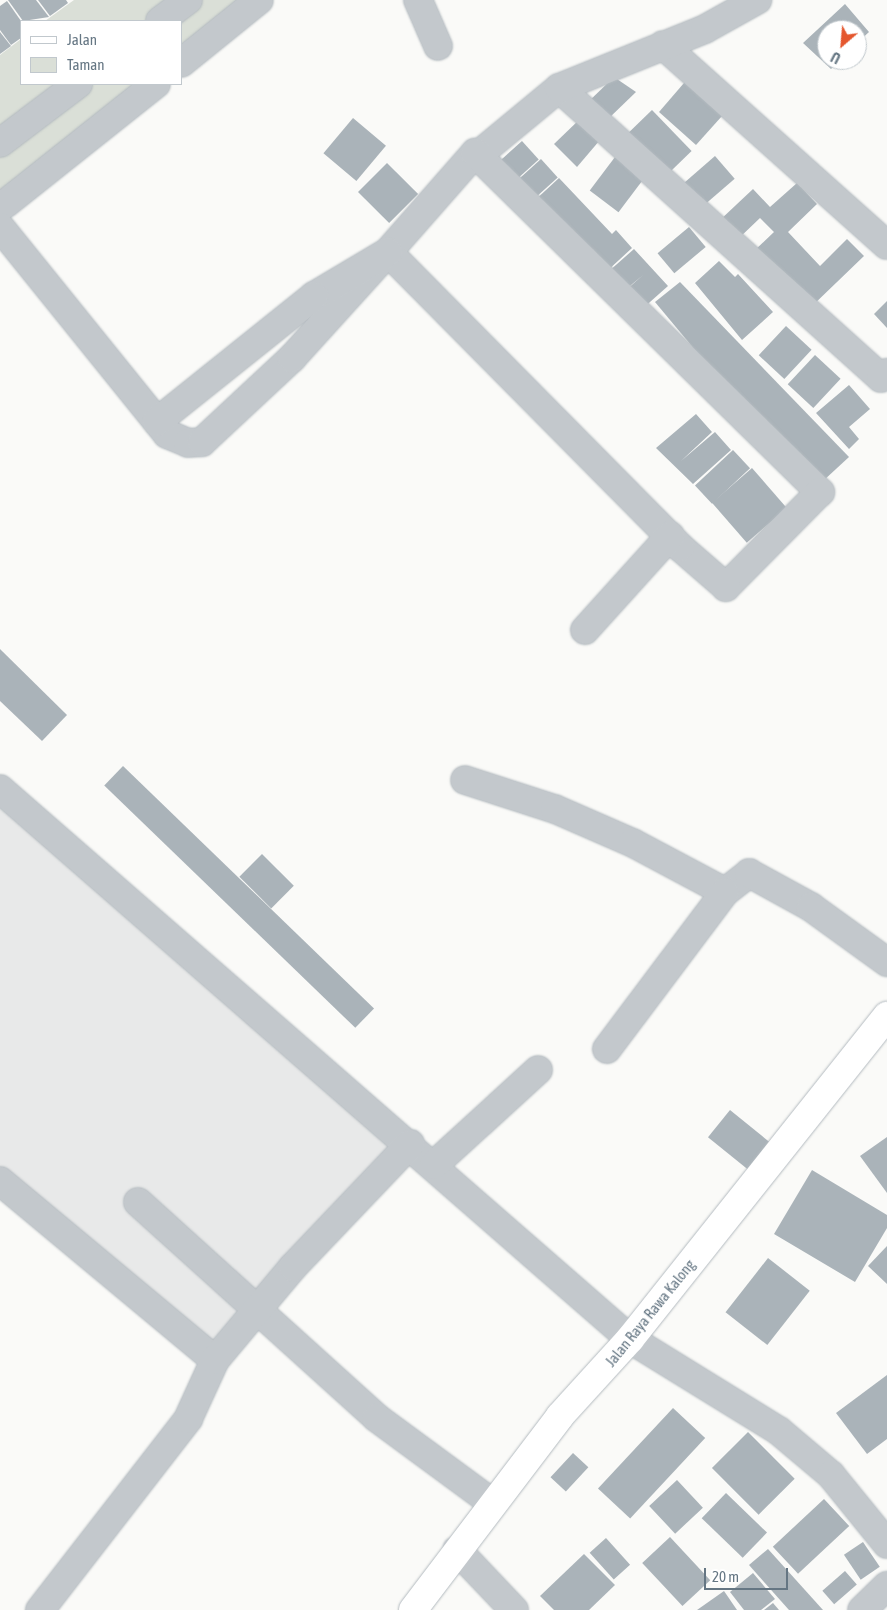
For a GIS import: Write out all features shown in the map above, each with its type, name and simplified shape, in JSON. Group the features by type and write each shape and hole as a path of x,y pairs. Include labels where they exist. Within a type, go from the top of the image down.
{"street":[{"path":"161,20 188,0"},
{"path":"182,62 259,0"},
{"path":"418,0 438,46"},
{"path":"484,150 559,88 663,45 757,0"},
{"path":"663,45 887,245"},
{"path":"0,143 77,85"},
{"path":"155,85 1,207 157,422 176,440 202,442 270,380 388,252 475,152 820,492 726,587 670,536 388,252"},
{"path":"559,88 881,378 887,373"},
{"path":"157,422 314,296 388,252"},
{"path":"585,630 670,536"},
{"path":"465,780 564,812 633,843 725,892"},
{"path":"0,788 254,1014 410,1144 630,1339 778,1431 830,1475 887,1544"},
{"path":"607,1049 725,892 749,873 811,906 887,962"},
{"name":"Jalan Raya Rawa Kalong","path":"413,1610 491,1502 560,1416 630,1339 887,1016"},
{"path":"434,1165 538,1070"},
{"path":"40,1610 188,1419 215,1360 258,1312 293,1267 410,1144"},
{"path":"0,1181 215,1360"},
{"path":"138,1202 377,1418 491,1502"},
{"path":"458,1550 514,1610"},
{"path":"862,1610 887,1586"}],"shaded area":[{"path":"0,789 410,1144 215,1360 0,1181"}],"green space":[{"path":"74,0 259,0 182,62 182,20 46,20"},
{"path":"20,40 20,85 155,85 0,216 0,55"}],"building":[{"path":"8,0 36,0 49,17 30,20 22,20"},
{"path":"38,0 66,0 68,3 50,16"},
{"path":"7,1 20,20 20,39 11,45 0,30 0,6"},
{"path":"845,4 859,20 828,20"},
{"path":"817,30 817,56 803,43"},
{"path":"0,32 11,46 0,54"},
{"path":"690,76 722,116 696,145 659,112"},
{"path":"614,77 636,92 607,120 587,103"},
{"path":"652,110 692,151 668,174 628,133"},
{"path":"353,118 386,146 356,181 323,153"},
{"path":"581,118 600,140 577,167 554,144"},
{"path":"522,141 539,160 513,183 496,164"},
{"path":"715,156 735,179 702,207 683,184"},
{"path":"615,157 644,179 618,212 590,191"},
{"path":"541,159 558,178 532,201 515,182"},
{"path":"387,163 418,194 389,223 358,192"},
{"path":"559,178 612,234 616,230 632,248 606,272 590,253 594,249 584,257 533,202"},
{"path":"797,183 817,204 788,232 820,266 847,239 864,256 810,308 754,251 774,232 760,218 737,240 719,221 753,189 770,207"},
{"path":"689,227 706,247 674,273 658,253"},
{"path":"634,249 668,286 641,310 625,291 643,275 624,291 608,272"},
{"path":"719,261 735,277 738,274 773,312 742,340 695,283"},
{"path":"680,282 849,457 823,481 700,356 655,302"},
{"path":"887,301 887,328 874,314"},
{"path":"786,326 812,350 784,379 759,355"},
{"path":"815,355 841,379 813,408 788,384"},
{"path":"849,385 870,409 849,427 859,439 849,449 816,413"},
{"path":"696,414 712,432 681,461 715,432 731,450 693,484 656,448"},
{"path":"733,450 750,468 712,504 695,485"},
{"path":"752,468 787,508 747,543 712,503"},
{"path":"0,649 67,715 42,741 0,701"},
{"path":"123,766 374,1008 355,1028 104,785"},
{"path":"262,854 294,886 271,908 239,877"},
{"path":"730,1110 779,1150 757,1177 708,1137"},
{"path":"887,1137 887,1193 860,1156"},
{"path":"812,1170 887,1215 887,1228 855,1282 774,1234"},
{"path":"887,1246 887,1284 868,1266"},
{"path":"768,1258 810,1291 767,1345 726,1312"},
{"path":"887,1375 887,1439 867,1454 836,1413"},
{"path":"673,1408 705,1438 630,1518 598,1488"},
{"path":"748,1432 795,1479 759,1515 712,1468"},
{"path":"573,1453 588,1467 566,1491 550,1477"},
{"path":"677,1480 703,1508 675,1534 649,1506"},
{"path":"726,1493 767,1533 743,1558 702,1518"},
{"path":"824,1499 849,1526 798,1574 773,1547"},
{"path":"670,1537 710,1580 682,1606 642,1563"},
{"path":"606,1538 630,1565 614,1579 590,1553"},
{"path":"863,1542 880,1567 861,1580 844,1555"},
{"path":"768,1549 823,1610 789,1610 749,1565"},
{"path":"584,1554 615,1585 589,1610 554,1610 540,1596"},
{"path":"845,1571 857,1585 834,1604 822,1591"},
{"path":"753,1573 775,1599 761,1610 744,1610 730,1592"},
{"path":"724,1591 737,1610 697,1610"},
{"path":"773,1603 779,1610 764,1610"}]}
